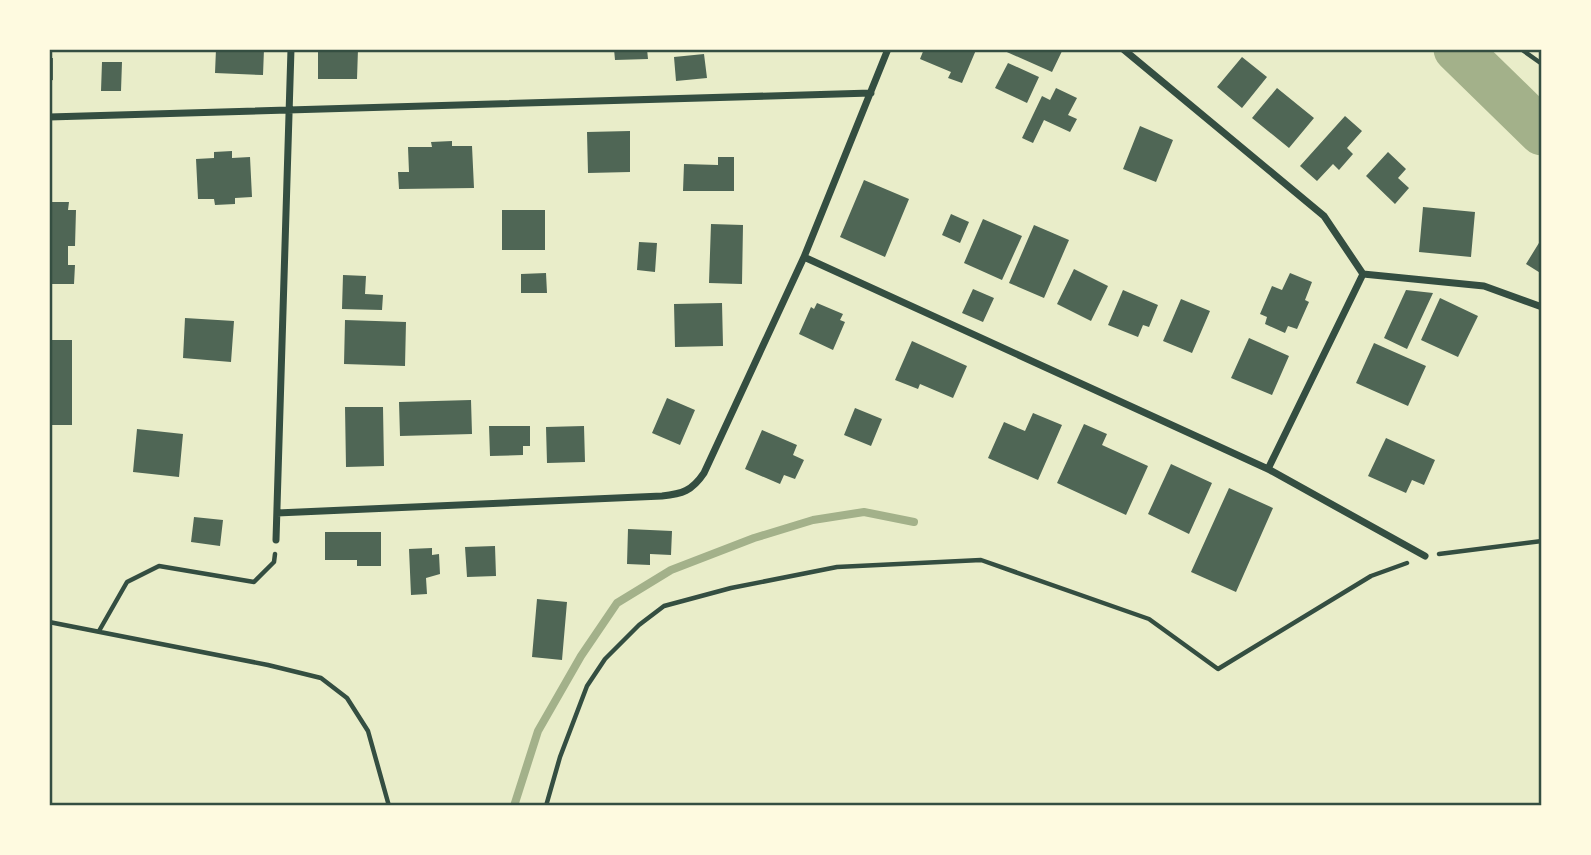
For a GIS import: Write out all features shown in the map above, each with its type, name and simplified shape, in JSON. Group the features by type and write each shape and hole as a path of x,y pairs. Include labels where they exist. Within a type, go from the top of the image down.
{"street":[{"path":"276,540 291,49"},
{"path":"277,513 662,496 685,493 697,484 804,257 888,49"},
{"path":"1123,49 1324,216 1363,274"},
{"path":"49,117 872,93"},
{"path":"804,257 1268,469 1425,556"},
{"path":"1363,274 1485,286 1542,307"},
{"path":"1268,469 1363,274"}],"path":[{"path":"1521,49 1542,64"},
{"path":"99,631 127,582 159,566 254,582 274,562 276,540"},
{"path":"546,806 559,757 587,686 605,659 639,625 664,606 732,588 837,567 981,560 1149,619 1218,668 1371,576 1425,556 1542,541"},
{"path":"49,622 321,678 347,698 368,731 389,806"}],"building":[{"path":"216,49 264,49 263,75 215,73"},
{"path":"318,49 358,49 357,79 318,79"},
{"path":"614,49 647,49 648,59 615,60"},
{"path":"924,49 976,50 962,83 948,78 951,72 920,59"},
{"path":"1000,49 1063,49 1052,72"},
{"path":"704,54 707,78 676,81 674,57"},
{"path":"1242,57 1267,77 1242,108 1217,87"},
{"path":"49,58 53,58 53,80 49,81"},
{"path":"102,62 122,62 121,91 101,91"},
{"path":"1008,63 1039,77 1027,103 995,88"},
{"path":"1056,88 1077,98 1068,115 1077,119 1070,132 1044,120 1033,143 1022,138 1042,96 1050,100"},
{"path":"1277,88 1314,118 1289,148 1252,118"},
{"path":"1345,116 1362,131 1347,148 1353,154 1339,170 1333,164 1317,181 1300,166"},
{"path":"1140,126 1173,140 1156,182 1123,169"},
{"path":"630,131 630,172 588,173 587,132"},
{"path":"452,141 452,146 472,146 474,188 399,189 398,172 409,172 408,147 432,147 431,142"},
{"path":"232,151 232,158 250,157 252,197 235,198 235,204 215,205 214,199 198,199 196,159 214,158 214,152"},
{"path":"1388,152 1406,169 1398,178 1409,188 1395,204 1366,176"},
{"path":"718,157 734,157 734,191 683,191 684,164 718,165"},
{"path":"864,180 909,199 885,257 840,237"},
{"path":"49,202 69,202 68,210 76,210 75,246 68,246 68,265 75,265 74,284 49,284"},
{"path":"1423,207 1475,212 1471,257 1419,252"},
{"path":"502,210 545,210 545,250 502,250"},
{"path":"951,214 969,222 960,243 942,235"},
{"path":"983,219 1022,236 1002,280 964,263"},
{"path":"711,224 743,225 742,284 709,283"},
{"path":"1034,225 1069,240 1044,298 1009,283"},
{"path":"1542,238 1542,274 1526,264"},
{"path":"639,242 657,243 655,272 637,270"},
{"path":"1074,269 1108,286 1091,321 1057,304"},
{"path":"546,273 547,293 521,293 521,274"},
{"path":"1290,273 1312,282 1305,300 1309,302 1297,329 1288,326 1285,333 1265,324 1267,317 1260,314 1272,286 1282,290"},
{"path":"343,275 366,276 365,294 383,295 382,310 342,309"},
{"path":"973,289 994,298 983,322 962,313"},
{"path":"1123,290 1158,305 1149,327 1143,325 1138,337 1108,325"},
{"path":"1406,290 1433,293 1407,349 1384,338"},
{"path":"1440,298 1478,316 1458,357 1421,340"},
{"path":"1181,299 1210,311 1192,353 1163,341"},
{"path":"722,303 723,346 675,347 674,304"},
{"path":"817,303 843,314 840,320 845,322 833,350 799,334 811,307 814,309"},
{"path":"185,318 234,321 231,362 183,358"},
{"path":"345,320 406,322 405,366 344,364"},
{"path":"1249,338 1289,356 1272,395 1231,378"},
{"path":"49,340 72,340 72,425 49,425"},
{"path":"912,341 967,366 953,398 920,384 918,389 895,380"},
{"path":"1374,343 1426,366 1408,406 1356,383"},
{"path":"667,398 695,410 680,445 652,433"},
{"path":"471,400 472,434 400,436 399,402"},
{"path":"345,407 383,407 384,466 346,467"},
{"path":"855,408 882,419 871,446 844,435"},
{"path":"1033,413 1062,425 1038,480 988,458 1004,422 1025,431"},
{"path":"1084,424 1107,434 1102,445 1148,466 1126,515 1057,483"},
{"path":"489,426 530,426 530,446 523,446 523,455 490,456"},
{"path":"584,426 585,462 547,463 546,427"},
{"path":"137,429 183,434 179,477 133,472"},
{"path":"762,430 797,445 793,455 804,460 795,479 784,475 780,484 745,469"},
{"path":"1386,438 1435,460 1424,485 1412,480 1406,493 1368,476"},
{"path":"1171,464 1212,483 1189,534 1148,514"},
{"path":"1229,488 1273,508 1236,592 1191,572"},
{"path":"194,517 223,520 220,546 191,542"},
{"path":"628,529 672,531 671,555 650,554 650,565 627,564"},
{"path":"325,532 381,532 381,566 357,566 357,560 325,560"},
{"path":"495,546 496,576 467,577 465,547"},
{"path":"432,548 432,555 439,554 440,574 426,578 427,594 411,595 409,549"},
{"path":"537,599 567,602 562,660 532,657"}],"waterway":[{"path":"1457,49 1542,132"},
{"path":"514,806 538,731 581,656 617,603 671,570 754,538 813,520 864,512 914,522"}]}
